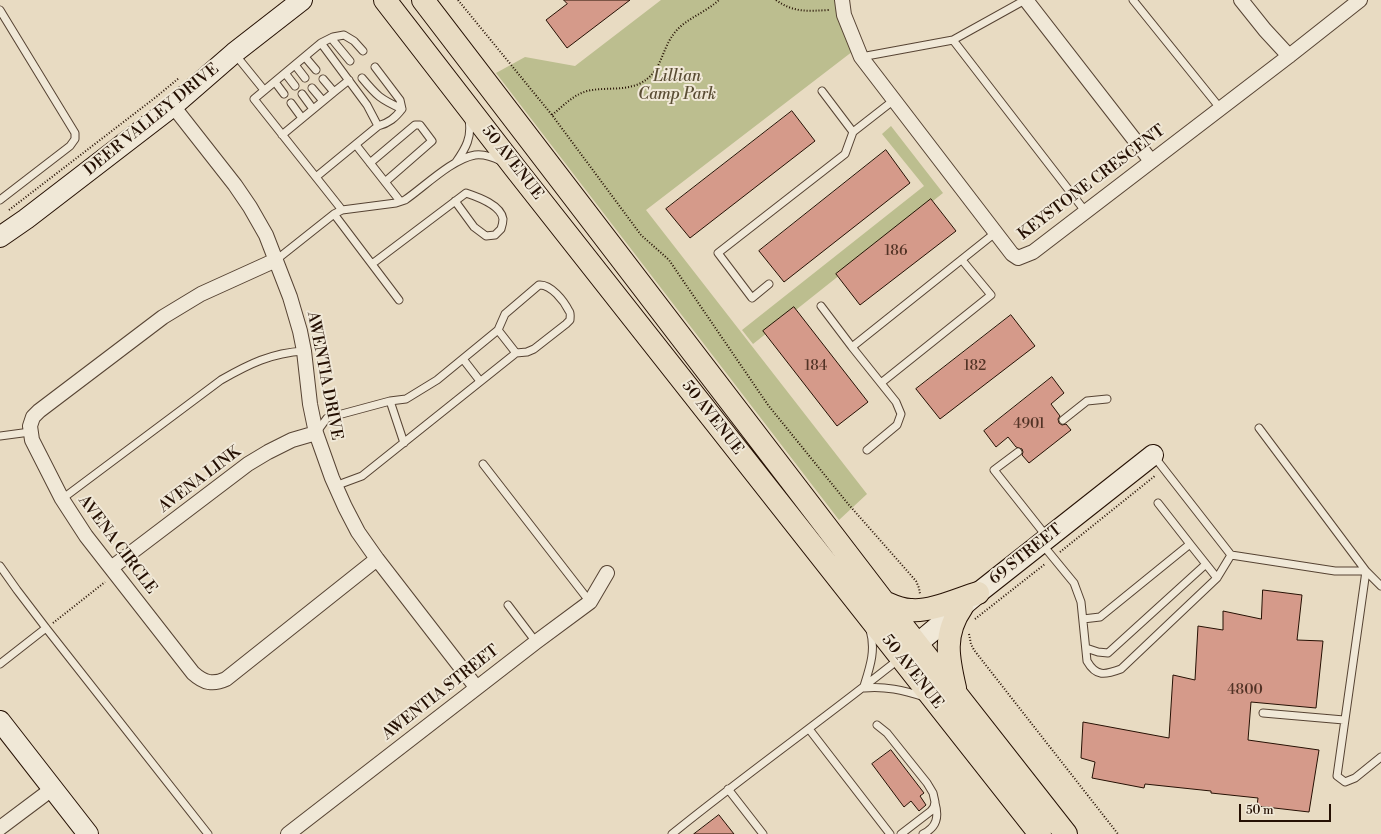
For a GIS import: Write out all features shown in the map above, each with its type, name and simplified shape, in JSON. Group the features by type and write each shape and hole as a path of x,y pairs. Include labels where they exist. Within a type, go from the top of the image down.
{"main road":[{"name":"50 AVENUE","path":"385,0 515,168 860,606 956,694 1066,834"},
{"name":"50 AVENUE","path":"423,0 884,602 936,701 1040,834"},
{"path":"884,602 901,609 920,610 932,608 971,607"},
{"path":"956,694 949,664 948,645 951,628 955,617 971,607"}],"street":[{"name":"DEER VALLEY DRIVE","path":"0,236 26,219 170,97 234,53 302,0"},
{"name":"KEYSTONE CRESCENT","path":"842,0 844,15 861,58 995,233 1012,254 1018,258 1033,252 1289,56 1354,2"},
{"path":"1026,0 1151,161"},
{"path":"1241,0 1265,30 1289,56"},
{"name":"AWENTIA DRIVE","path":"170,97 235,185 266,235 292,304 300,331 304,351 310,404 316,433 323,456 335,486 358,532 377,559 476,687"},
{"path":"30,432 33,417 39,411 163,317 201,294 276,260"},
{"name":"AVENA CIRCLE","path":"30,432 35,447 62,499 86,536 193,673 206,682 212,683 226,679 377,559"},
{"name":"AVENA LINK","path":"114,571 248,464 292,440 316,433"},
{"name":"69 STREET","path":"909,651 971,607 1047,546 1159,463"},
{"name":"AWENTIA STREET","path":"288,834 476,687 590,602 607,573"},
{"path":"0,721 88,834"},
{"path":"0,828 52,789"}],"lane":[{"path":"861,58 953,40 1026,0"},
{"path":"1133,0 1220,108"},
{"path":"0,10 76,133 70,146 0,200"},
{"path":"342,210 254,99 321,43 331,38 344,35 354,41 363,51"},
{"path":"331,38 350,61"},
{"path":"953,40 1085,211"},
{"path":"321,43 367,105 378,126"},
{"path":"234,53 264,90"},
{"path":"305,57 316,70"},
{"path":"294,65 305,78"},
{"path":"316,177 378,126 388,123 396,117 402,109 400,100 375,67"},
{"path":"285,73 295,86"},
{"path":"362,78 374,93 382,100 402,109"},
{"path":"323,79 334,92"},
{"path":"282,135 349,80"},
{"path":"274,82 284,94"},
{"path":"312,88 323,101"},
{"path":"822,90 854,132"},
{"path":"302,94 313,109"},
{"path":"769,284 752,298 718,253 846,154 854,132 894,100"},
{"path":"291,103 302,118"},
{"path":"456,162 463,152 470,136 470,126 465,104"},
{"path":"370,163 415,125 420,125 432,141 385,182"},
{"path":"356,145 400,201"},
{"path":"276,260 334,214 342,210 400,201 412,195 456,162 475,155 484,155 494,157 515,168"},
{"path":"372,264 455,201 466,193 489,202 499,212 503,219 502,229 495,235 486,236 474,227 455,201"},
{"path":"334,214 400,300"},
{"path":"852,347 995,233"},
{"path":"881,383 992,295 962,260"},
{"path":"316,433 327,418 390,401 406,399 437,380 498,330 505,314 539,285 543,284 553,289 570,312 570,320 534,349 527,352 516,353 362,476 335,486"},
{"path":"821,306 896,402 901,414 897,425 867,450"},
{"path":"498,330 516,353"},
{"path":"62,499 221,380 241,369 277,354 304,351"},
{"path":"463,360 480,382"},
{"path":"1063,420 1087,401 1107,399"},
{"path":"390,401 404,443"},
{"path":"1259,428 1366,571 1381,586"},
{"path":"0,436 30,432"},
{"path":"1018,452 994,470 1074,582 1081,602 1087,661 1092,669 1101,674 1110,673 1121,669 1217,578 1230,555"},
{"path":"1159,463 1230,555 1335,571 1366,571"},
{"path":"483,464 590,602"},
{"path":"1158,503 1217,578"},
{"path":"1083,620 1100,617 1190,544"},
{"path":"1086,648 1098,652 1108,653 1206,564"},
{"path":"0,566 16,590 208,834"},
{"path":"1366,571 1337,776 1345,782 1355,778 1381,757"},
{"path":"508,605 536,642"},
{"path":"860,606 868,623 872,637 873,650 871,666 863,688"},
{"path":"0,664 46,628"},
{"path":"672,834 728,789 863,688 909,651"},
{"path":"863,688 879,686 906,691 936,701"},
{"path":"1262,713 1344,720"},
{"path":"877,725 888,733 919,772 927,783 934,797 938,812 936,823 932,828 923,834"},
{"path":"810,728 890,834"},
{"path":"728,789 764,834"},
{"path":"901,834 931,811 934,807 934,797"}],"path":[{"path":"458,0 552,115 640,235 669,260 768,405 849,505 916,581 920,592 920,610"},
{"path":"552,115 572,98 588,91 627,87 639,84 657,70 676,30 713,6 718,0"},
{"path":"776,0 783,6 798,11 829,10"},
{"path":"3,214 170,97"},
{"path":"971,607 1047,546 1152,479 1159,463"},
{"path":"46,628 114,571"},
{"path":"968,633 974,650 1118,834"}],"green space":[{"name":"Lillian Camp Park","path":"661,0 846,0 857,48 646,210 867,494 839,520 496,73 525,57 575,66"},
{"path":"891,126 943,193 753,344 742,330 924,186 882,134"}],"building":[{"path":"564,0 630,0 567,48 546,20 567,4"},
{"path":"792,111 815,141 690,238 666,209"},
{"path":"886,150 910,183 784,282 759,251"},
{"path":"931,199 956,231 860,305 836,274"},
{"path":"794,307 868,402 837,426 763,331"},
{"path":"1011,315 1035,346 940,419 916,389"},
{"path":"1052,377 1064,393 1051,404 1060,416 1058,419 1059,423 1062,425 1066,424 1071,430 1029,463 1022,455 1022,449 1016,447 1008,437 996,447 984,431"},
{"path":"1263,590 1302,595 1297,640 1323,641 1316,708 1251,702 1248,740 1319,750 1309,812 1257,806 1258,798 1145,784 1144,788 1092,778 1095,762 1081,758 1083,722 1169,738 1173,675 1195,680 1198,626 1223,630 1223,611 1261,619"},
{"path":"891,750 924,793 920,796 926,805 919,811 911,801 904,807 872,764"},
{"path":"719,815 734,834 694,834"}]}
